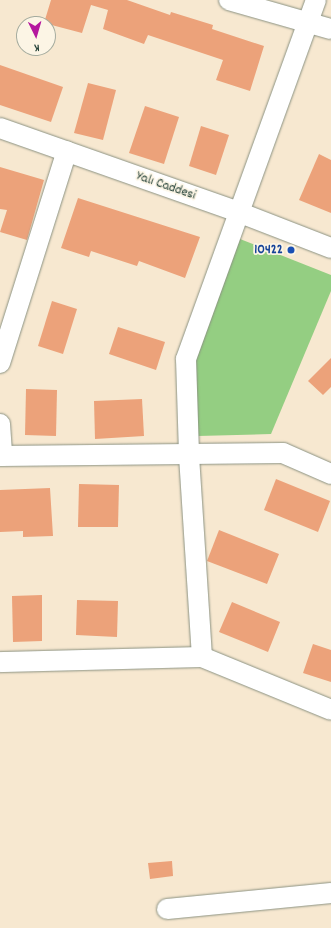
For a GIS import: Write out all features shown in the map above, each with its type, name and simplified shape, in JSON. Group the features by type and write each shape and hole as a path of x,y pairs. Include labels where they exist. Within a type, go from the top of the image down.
{"street":[{"path":"229,0 331,29"},
{"path":"202,657 189,454 186,359 316,0"},
{"name":"Yalı Caddesi","path":"0,128 238,212 331,248"},
{"path":"0,363 67,151"},
{"path":"0,424 1,456 283,453 331,474"},
{"path":"0,662 202,657 331,710"},
{"path":"167,909 331,893"}],"green space":[{"path":"240,239 331,275 331,291 271,434 198,436 194,359"}],"building":[{"path":"51,0 127,0 170,15 171,12 213,25 212,29 264,46 250,91 216,80 223,60 148,35 144,44 103,29 108,10 91,5 82,33 56,26 56,16 46,16"},
{"path":"0,65 63,87 51,122 0,105"},
{"path":"88,83 116,90 103,140 74,133"},
{"path":"145,106 179,117 164,164 129,153"},
{"path":"201,126 229,135 216,175 189,166"},
{"path":"319,154 331,160 331,213 299,200"},
{"path":"0,167 44,180 27,240 0,232 7,210 0,209"},
{"path":"78,198 200,237 185,278 139,261 137,266 91,251 89,257 61,248"},
{"path":"52,301 77,309 63,354 38,346"},
{"path":"118,327 165,342 156,370 109,354"},
{"path":"331,358 331,387 323,395 308,381"},
{"path":"26,389 57,390 56,436 25,435"},
{"path":"142,399 144,436 95,439 94,401"},
{"path":"276,479 330,501 318,532 264,510"},
{"path":"79,484 119,485 118,527 78,527"},
{"path":"50,488 53,536 23,537 23,531 0,532 0,490"},
{"path":"219,530 279,554 267,584 207,561"},
{"path":"42,595 42,641 13,642 12,596"},
{"path":"77,600 118,601 117,637 76,635"},
{"path":"232,602 280,622 268,652 219,632"},
{"path":"313,644 331,650 331,682 303,673"},
{"path":"172,861 173,876 150,879 148,863"}],"place":[{"name":"10422","path":"291,250"}]}
